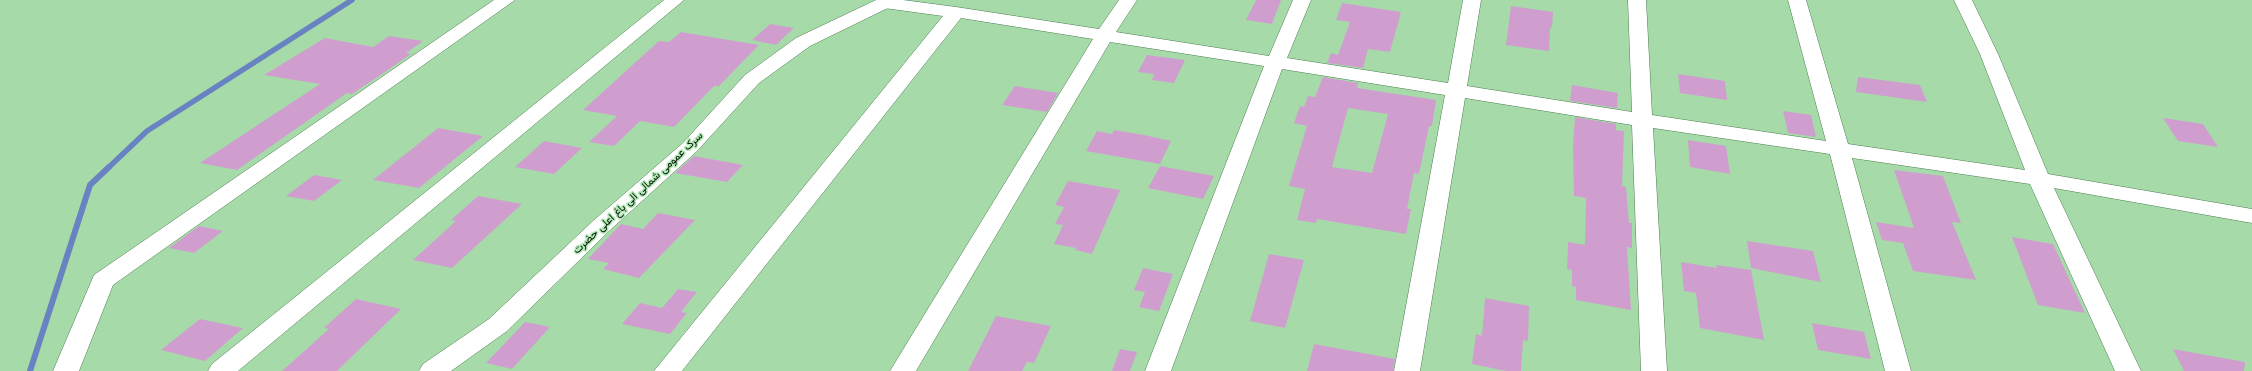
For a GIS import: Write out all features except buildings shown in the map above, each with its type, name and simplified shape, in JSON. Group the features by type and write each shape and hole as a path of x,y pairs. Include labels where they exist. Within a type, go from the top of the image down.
{"street":[{"path":"66,371 103,282 506,0"},
{"path":"221,371 675,0"},
{"path":"902,371 1104,36 1128,0"},
{"path":"1158,371 1275,62 1302,0"},
{"path":"1407,371 1472,0"},
{"path":"1637,0 1654,371"},
{"path":"1797,0 1839,149 1898,371"},
{"path":"1963,0 1989,54 2039,179 2128,371"},
{"path":"887,2 1456,89 1642,120 2039,179 2252,216"},
{"name":"سرک عمومی شمالی الی باغ اعلی حضرت","path":"432,371 498,325 601,226 690,147 752,79 803,42 887,2"},
{"path":"667,371 956,12"}],"waterway":[{"path":"108,168 147,131 352,0"},
{"path":"30,371 90,185 109,167"}]}
